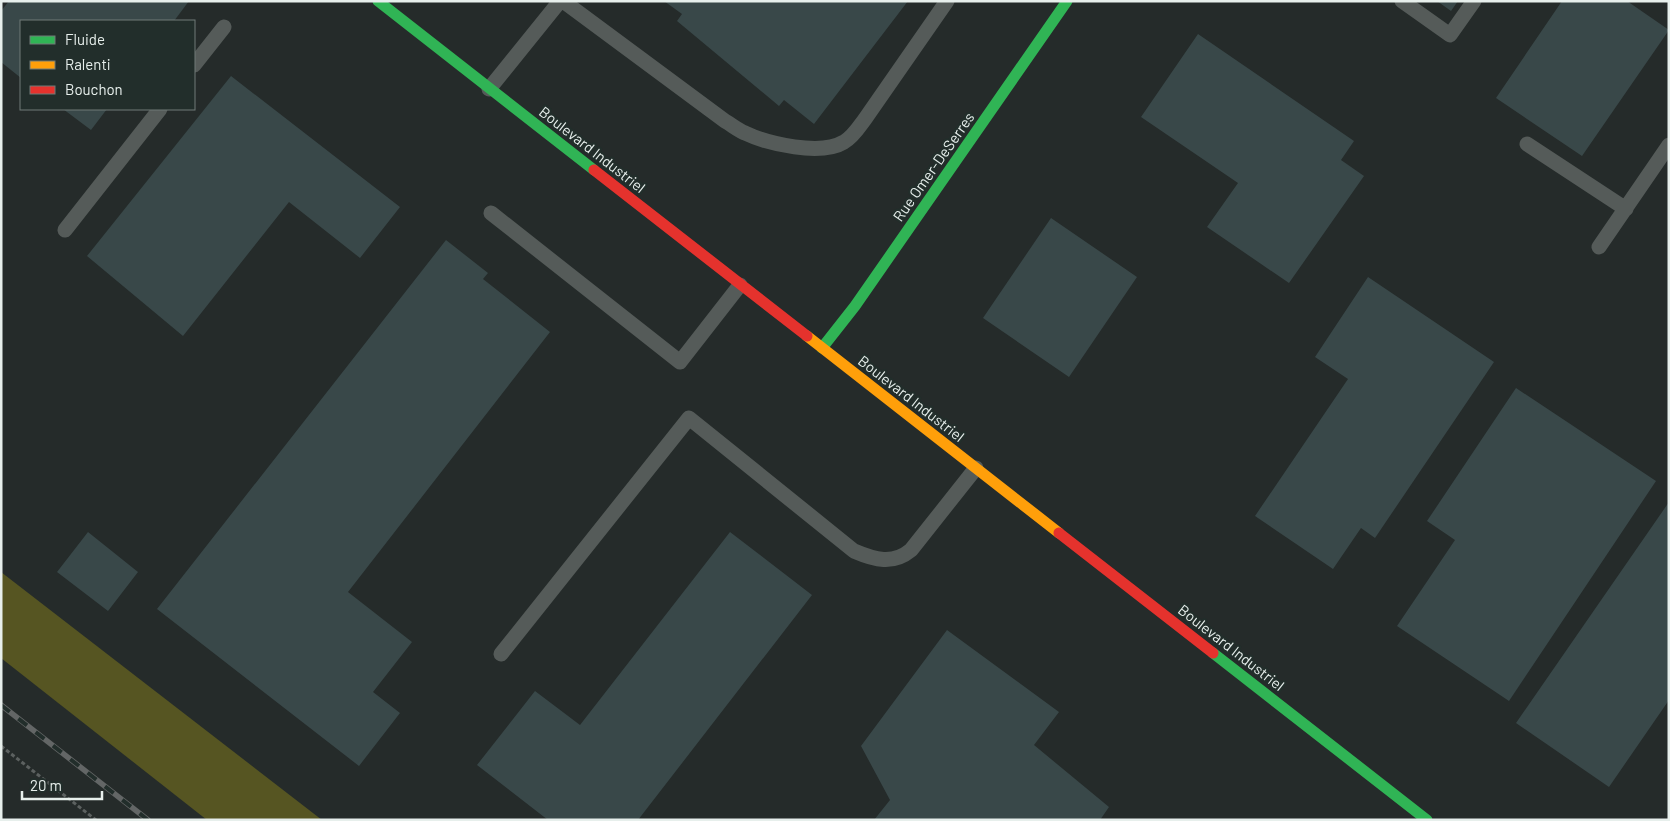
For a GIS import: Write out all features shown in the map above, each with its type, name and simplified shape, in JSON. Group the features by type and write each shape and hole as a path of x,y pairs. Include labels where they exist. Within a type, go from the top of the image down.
{"street":[{"name":"Boulevard Industriel","path":"378,1 1428,820"},
{"name":"Rue Omer-DeSerres","path":"822,348 855,306 1067,1"}],"lane":[{"path":"490,89 561,1 711,111 745,133 765,140 797,147 819,148 835,146 844,142 852,135 865,119 947,1"},
{"path":"1402,1 1450,36 1474,1"},
{"path":"195,64 224,27"},
{"path":"65,230 159,110"},
{"path":"1527,144 1626,208"},
{"path":"1600,247 1669,145"},
{"path":"491,213 680,362 740,285"},
{"path":"501,654 689,418 854,551 876,560 896,558 905,555 911,550 976,468"}],"path":[{"path":"1,746 96,820"}],"shaded area":[{"path":"1,572 322,820 207,820 1,658"}],"building":[{"path":"9,1 189,1 175,20 20,20 20,77 1,62 1,11"},
{"path":"664,1 908,1 814,124 784,100 779,106 677,21 682,14"},
{"path":"1437,1 1458,1 1451,11"},
{"path":"1562,1 1627,1 1669,30 1582,156 1496,98"},
{"path":"1198,34 1354,141 1341,160 1364,176 1289,283 1207,227 1238,183 1141,117"},
{"path":"231,76 400,207 360,258 289,202 183,336 87,256"},
{"path":"64,110 106,110 91,130"},
{"path":"1051,218 1137,277 1069,377 983,318"},
{"path":"446,240 488,273 483,279 550,332 348,592 412,642 373,692 400,713 359,766 157,609"},
{"path":"1368,277 1494,362 1375,538 1361,528 1333,569 1255,516 1348,379 1315,357"},
{"path":"1516,388 1656,481 1509,701 1397,626 1455,540 1427,521"},
{"path":"1669,502 1669,700 1609,787 1516,723"},
{"path":"88,532 138,572 108,611 57,572"},
{"path":"730,532 812,595 638,820 548,820 477,765 535,691 580,725"},
{"path":"947,630 1059,712 1034,745 1109,807 1100,820 874,820 890,800 861,746"}],"railway":[{"path":"1,705 148,820"}],"traffic: fast":[{"path":"378,1 594,170"},
{"path":"822,348 855,306 1067,1"},
{"path":"1213,653 1427,820"}],"traffic: slow":[{"path":"807,336 1059,533"}],"traffic: jam":[{"path":"594,170 807,336"},
{"path":"1059,533 1213,653"}]}
